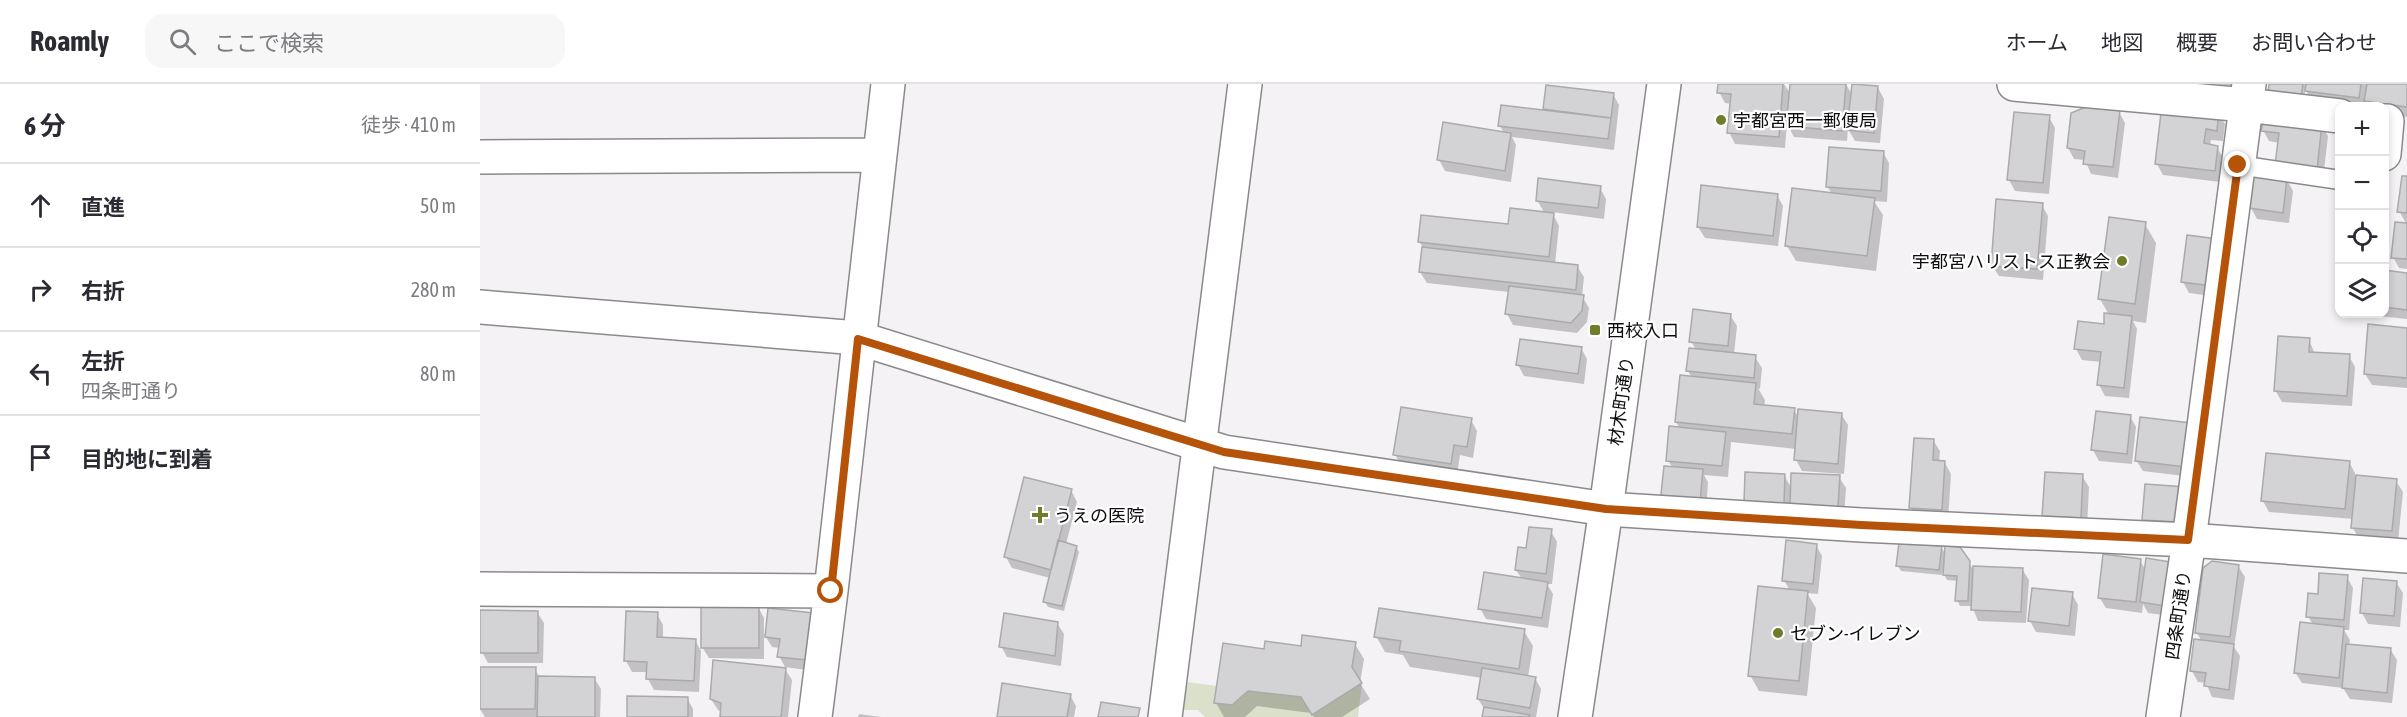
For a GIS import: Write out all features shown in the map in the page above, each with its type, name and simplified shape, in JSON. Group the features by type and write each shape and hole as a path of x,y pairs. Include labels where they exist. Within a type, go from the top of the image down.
{"street":[{"path":"815,717 888,84"},
{"path":"1165,717 1245,84"},
{"name":"材木町通り","path":"1575,717 1664,84"},
{"path":"2014,84 2247,94 2335,115"},
{"name":"四条町通り","path":"2163,717 2247,94"},
{"path":"480,157 880,154"},
{"path":"480,307 858,339 1224,452 1606,509 1861,525 2188,540 2407,556"},
{"path":"480,589 831,591"}],"lane":[{"path":"2238,165 2335,179"}],"green space":[{"path":"1187,682 1217,686 1214,703 1232,705 1248,691 1301,697 1312,715 1362,683 1358,717 1205,717 1198,710 1182,710"}],"building":[{"path":"1718,84 1783,84 1779,137 1727,133 1731,94 1717,93"},
{"path":"1790,84 1846,84 1842,131 1786,126"},
{"path":"1852,84 1878,86 1874,133 1847,130"},
{"path":"2269,84 2303,84 2301,96 2268,93"},
{"path":"2306,84 2361,84 2359,98 2305,91"},
{"path":"2367,84 2407,84 2407,107 2389,104 2389,102 2364,101"},
{"path":"1546,85 1614,93 1611,118 1543,109"},
{"path":"2162,104 2219,111 2217,131 2206,129 2204,143 2218,146 2215,171 2155,164"},
{"path":"1501,105 1611,118 1608,139 1498,126"},
{"path":"2088,106 2120,110 2113,167 2083,164 2085,151 2067,148 2071,113"},
{"path":"2014,112 2050,115 2043,183 2007,180"},
{"path":"2264,116 2322,123 2317,170 2275,165 2279,133 2261,131"},
{"path":"1443,122 1511,133 1505,171 1437,160"},
{"path":"1829,147 1884,151 1881,191 1826,187"},
{"path":"2253,174 2287,178 2283,213 2249,208"},
{"path":"2402,176 2407,176 2407,213 2397,212"},
{"path":"1538,178 1601,186 1598,208 1536,201"},
{"path":"1701,185 1778,194 1773,236 1697,227"},
{"path":"1792,188 1875,198 1867,256 1785,246"},
{"path":"1996,199 2043,203 2037,269 1991,266"},
{"path":"1510,208 1554,213 1549,257 1418,242 1421,215 1508,224"},
{"name":"宇都宮ハリストス正教会","path":"2109,217 2146,222 2135,304 2098,299"},
{"path":"2395,222 2407,223 2407,259 2391,258"},
{"path":"2187,235 2218,239 2213,286 2181,282"},
{"path":"1422,247 1578,265 1576,290 1419,272"},
{"path":"2389,271 2407,273 2407,310 2389,308"},
{"path":"1509,286 1584,295 1582,311 1571,323 1505,314"},
{"path":"1693,309 1731,314 1728,346 1689,342"},
{"path":"2104,313 2132,316 2124,388 2097,385 2101,352 2074,349 2078,321 2104,324"},
{"path":"2368,324 2407,328 2407,378 2364,374"},
{"path":"2278,336 2310,338 2309,352 2350,354 2347,396 2274,391"},
{"path":"1520,339 1582,347 1578,374 1516,365"},
{"path":"1689,348 1756,355 1754,378 1686,371"},
{"path":"1680,375 1756,383 1754,404 1795,408 1792,434 1675,422"},
{"path":"1401,407 1472,418 1467,447 1454,445 1451,464 1393,455"},
{"path":"1798,409 1842,413 1838,464 1794,460"},
{"path":"2096,411 2131,415 2127,454 2091,450"},
{"path":"2140,417 2191,423 2186,467 2135,461"},
{"path":"1669,426 1726,432 1722,466 1666,461"},
{"path":"1914,438 1934,439 1933,460 1945,461 1942,510 1909,508"},
{"path":"2266,453 2350,461 2345,509 2261,501"},
{"path":"1664,466 1703,469 1700,502 1666,499 1661,494"},
{"path":"1745,472 1785,474 1784,504 1744,503"},
{"path":"2045,472 2083,474 2081,518 2042,516"},
{"path":"1791,473 1840,475 1838,507 1790,504"},
{"path":"2356,475 2397,479 2392,531 2351,528"},
{"name":"うえの医院","path":"1024,477 1072,489 1051,570 1004,557"},
{"path":"2145,484 2186,487 2179,522 2142,520"},
{"path":"1529,527 1552,529 1546,574 1515,570 1518,547 1526,548"},
{"path":"1058,540 1077,546 1062,606 1043,602"},
{"path":"1786,540 1817,544 1813,584 1782,581"},
{"path":"1899,543 1942,546 1939,570 1896,566"},
{"path":"1945,546 1960,547 1970,561 1968,601 1955,601 1957,576 1943,575"},
{"path":"2103,554 2141,559 2136,602 2098,598"},
{"path":"2146,558 2177,563 2171,607 2140,602"},
{"path":"2212,561 2239,565 2230,637 2195,633 2203,568"},
{"path":"1973,566 2023,568 2021,612 1971,610"},
{"path":"1484,572 1548,582 1542,618 1478,609"},
{"path":"2319,573 2348,575 2344,620 2306,617 2308,593 2318,594"},
{"path":"2363,578 2397,581 2394,616 2360,613"},
{"name":"セブン-イレブン","path":"1758,586 1808,591 1799,681 1748,676"},
{"path":"2032,588 2073,592 2069,626 2028,621"},
{"path":"701,605 759,606 759,648 701,648"},
{"path":"768,608 813,613 807,660 777,657 780,639 765,637"},
{"path":"1379,608 1525,629 1519,669 1399,651 1401,641 1374,637"},
{"path":"480,610 538,611 538,653 480,653"},
{"path":"626,611 658,612 657,637 696,639 694,681 646,679 647,662 624,661"},
{"path":"1004,613 1058,622 1055,656 999,647"},
{"path":"2300,622 2344,627 2339,678 2294,673"},
{"path":"1302,635 1356,642 1352,667 1362,683 1312,715 1301,697 1248,691 1232,705 1214,703 1223,643 1264,649 1265,641 1301,646"},
{"path":"2194,639 2234,644 2229,690 2204,686 2206,673 2190,671"},
{"path":"2346,644 2391,648 2387,693 2342,688"},
{"path":"713,660 786,668 781,717 720,717 721,703 710,699"},
{"path":"480,667 536,667 535,709 480,709"},
{"path":"1482,668 1536,677 1530,708 1477,699"},
{"path":"538,676 595,677 595,717 537,717"},
{"path":"1002,683 1071,694 1067,717 997,717"},
{"path":"627,696 688,697 688,717 627,717"},
{"path":"1101,702 1140,708 1138,717 1098,717"},
{"path":"1484,707 1530,715 1529,717 1482,717"}],"place":[{"name":"宇都宮西一郵便局","path":"1721,120"},
{"name":"宇都宮ハリストス正教会","path":"2122,261"},
{"name":"西校入口","path":"1595,330"},
{"name":"うえの医院","path":"1040,515"},
{"name":"セブン-イレブン","path":"1778,633"}],"route":[{"path":"831,591 858,339 1224,452 1606,509 1861,525 2188,540 2238,165"}]}
